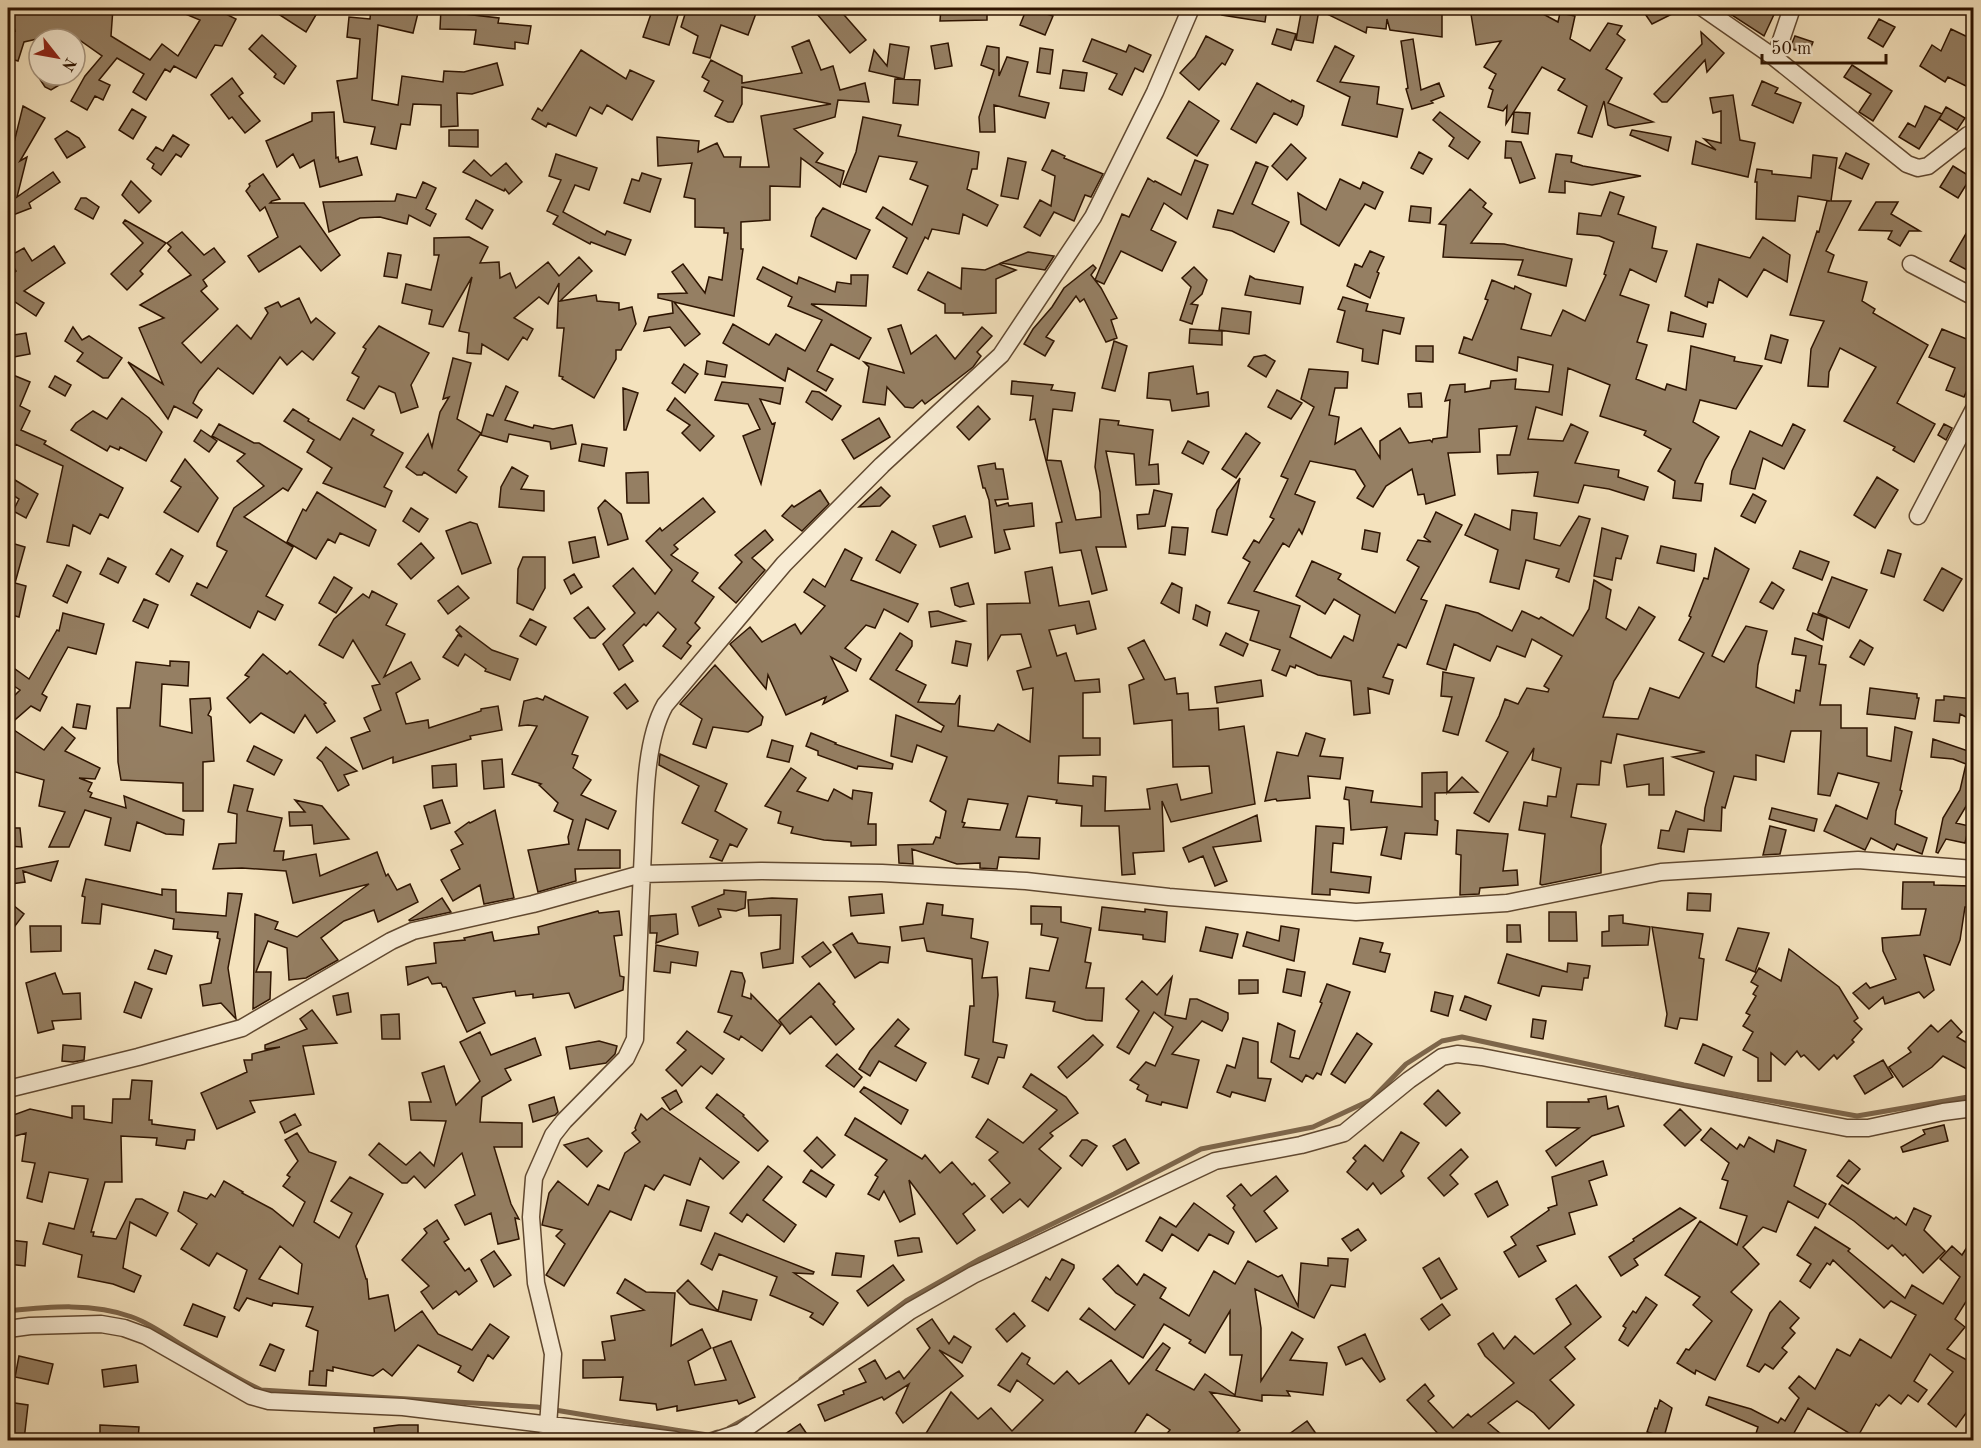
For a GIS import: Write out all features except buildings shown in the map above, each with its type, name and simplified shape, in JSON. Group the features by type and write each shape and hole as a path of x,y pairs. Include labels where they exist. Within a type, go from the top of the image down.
{"street":[{"path":"547,1427 553,1354 536,1283 531,1217 534,1178 553,1135 626,1058 635,1039 645,797 654,730 665,705 784,564 882,465 1001,355 1093,217 1155,92 1191,8"},
{"path":"1703,8 1775,58 1907,164 1918,168 1928,166 1968,135 1974,134"},
{"path":"1775,58 1792,8"},
{"path":"1911,264 1974,297"},
{"path":"1918,516 1974,409"},
{"path":"8,1089 138,1057 242,1028 391,941 413,931 533,904 641,874 761,871 882,873 1026,881 1169,897 1356,912 1507,903 1661,872 1858,860 1974,869"},
{"path":"717,1440 741,1432 909,1311 973,1275 1215,1161 1301,1145 1344,1133 1409,1080 1442,1058 1457,1054 1847,1128 1868,1128 1943,1112 1974,1108"},
{"path":"8,1329 30,1326 101,1324 124,1328 146,1336 251,1396 269,1401 403,1407 547,1427 675,1440"}],"waterway":[{"path":"801,1379 906,1301 980,1259 1201,1149 1313,1127 1371,1100 1406,1064 1442,1041 1462,1037 1684,1085 1857,1116 1974,1096"},
{"path":"8,1311 86,1307 117,1312 151,1326 240,1380 261,1390 537,1407 708,1435 717,1432"},
{"path":"729,1428 747,1418"}]}
